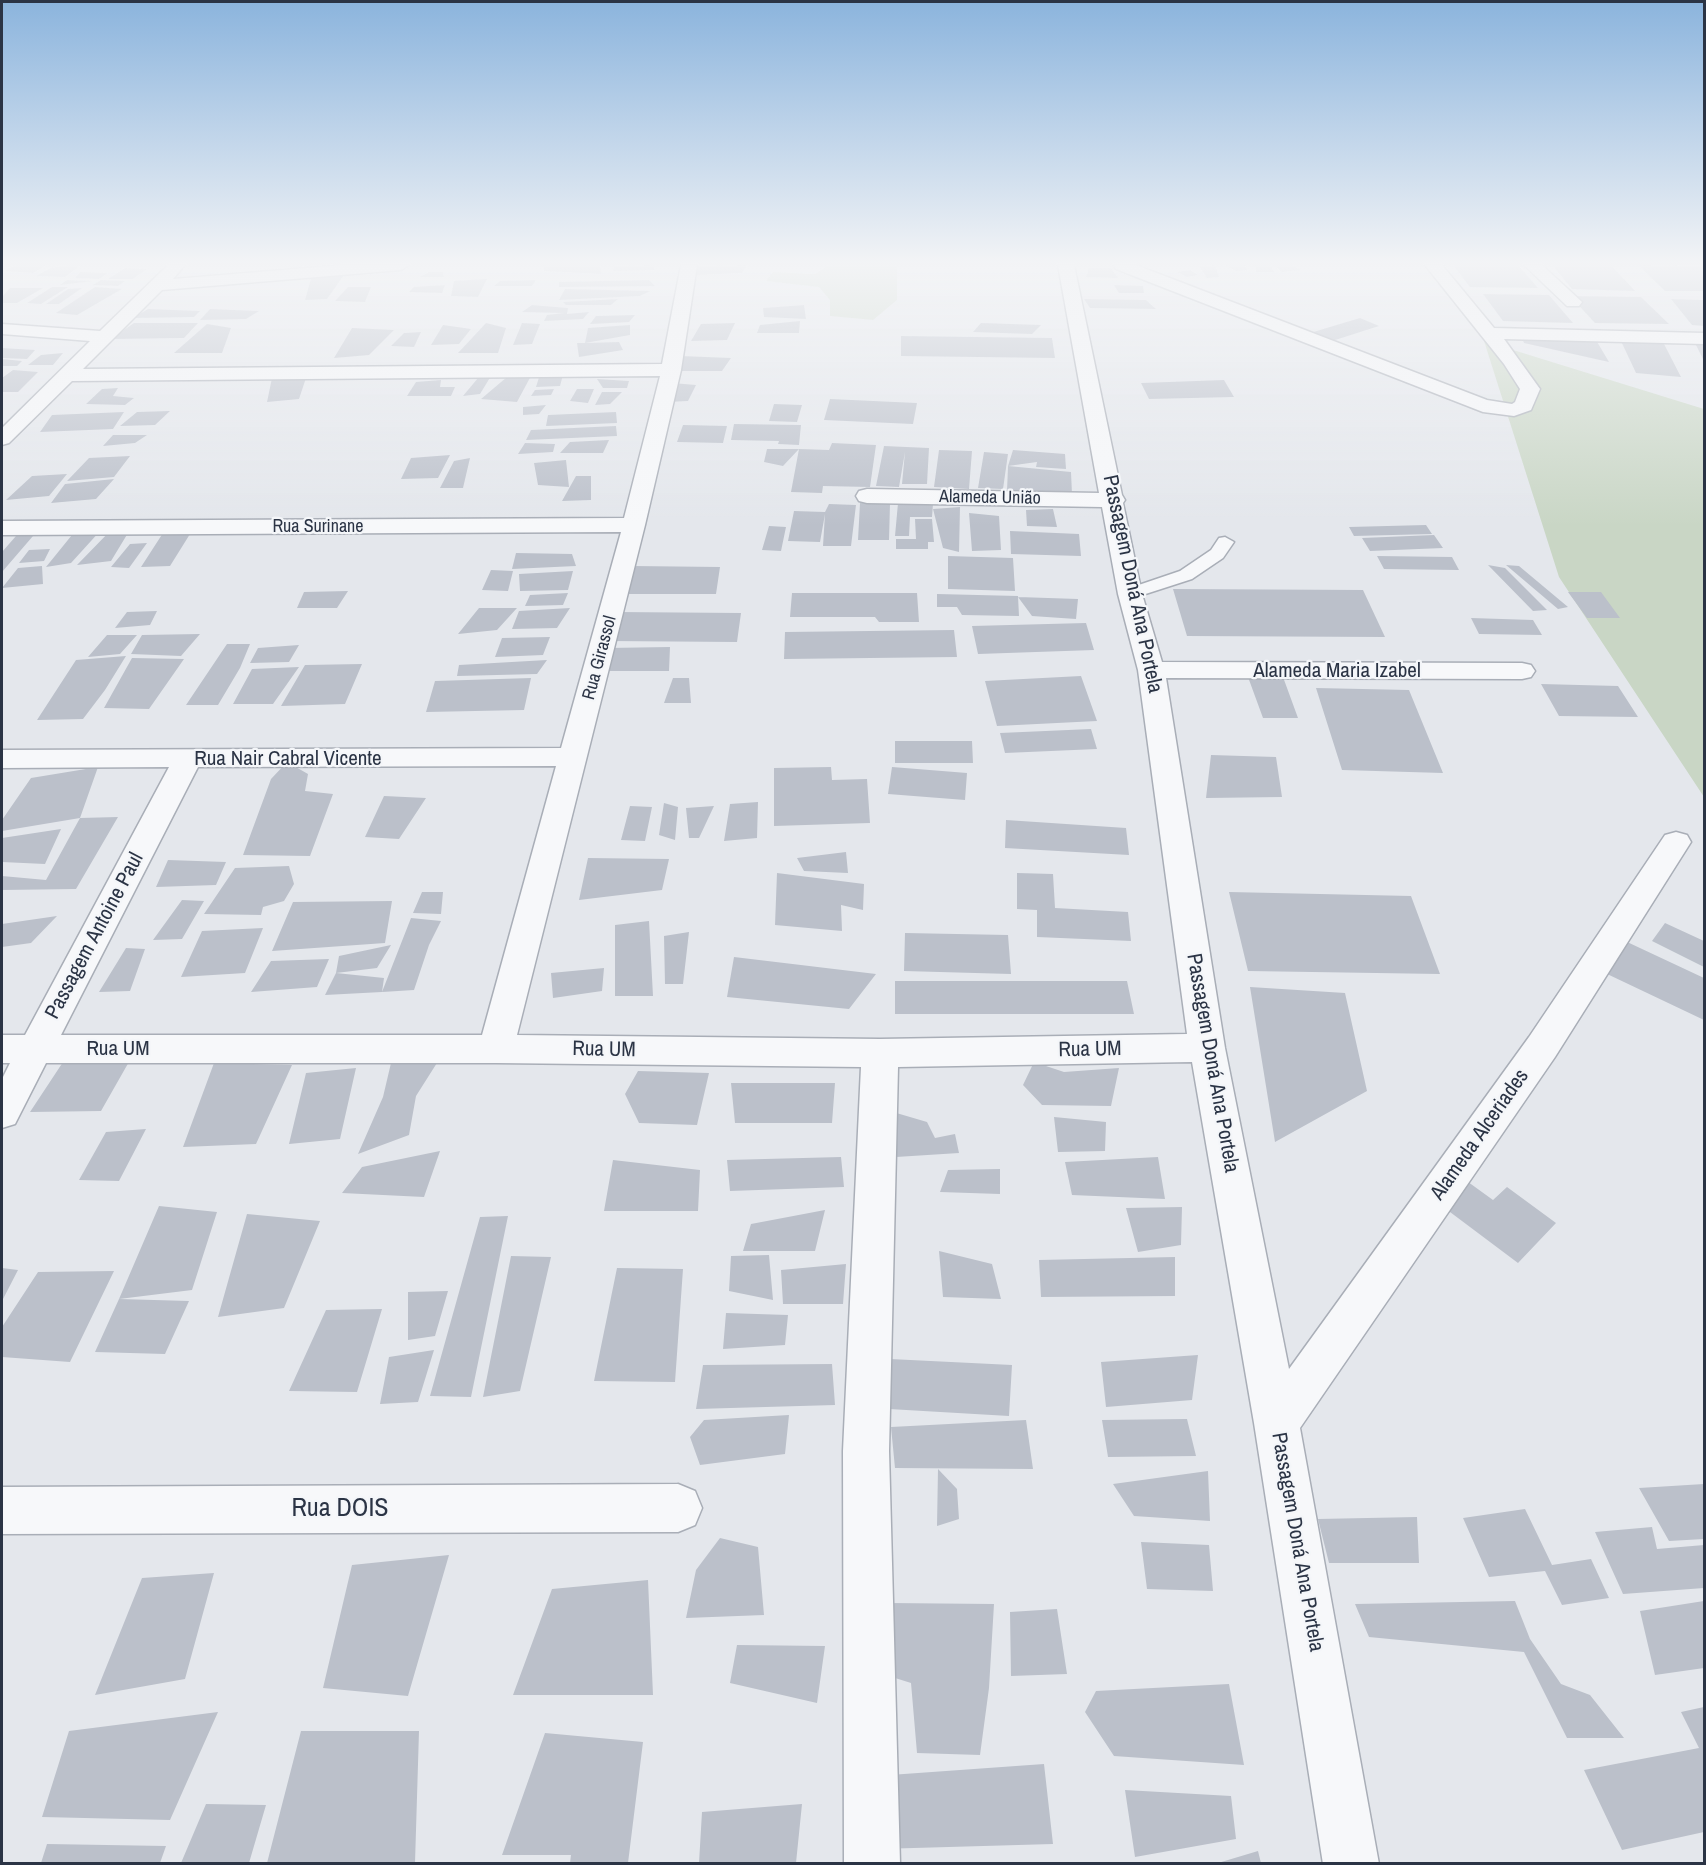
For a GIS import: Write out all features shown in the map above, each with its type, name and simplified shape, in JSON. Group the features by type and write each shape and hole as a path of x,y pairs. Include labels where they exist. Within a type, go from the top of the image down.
{"street":[{"path":"3,436 87,352"},
{"name":"Rua Girassol","path":"496,1049 634,525 674,352"},
{"name":"Passagem Doná Ana Portela","path":"1084,352 1114,500 1130,594 1151,670 1207,1048 1277,1423 1351,1863"},
{"path":"1344,352 1484,406 1514,410 1524,406 1530,388 1503,352"},
{"path":"63,375 671,370"},
{"name":"Alameda União","path":"867,496 1114,500"},
{"name":"Rua Surinane","path":"2,528 634,525"},
{"name":"Alameda Maria Izabel","path":"1151,670 1522,671"},
{"name":"Rua Nair Cabral Vicente","path":"2,759 574,757"},
{"name":"Passagem Antoine Paul","path":"2,1113 18,1049 188,759"},
{"name":"Alameda Alceriades","path":"1277,1423 1542,1047 1676,842"},
{"name":"Rua UM","path":"18,1049 496,1049 880,1053 1207,1048"},
{"path":"872,1863 866,1450 880,1053"},
{"name":"Rua DOIS","path":"2,1511 678,1508"}],"lane":[{"path":"1130,594 1186,575 1217,554 1225,542"}],"green space":[{"path":"1488,352 1520,352 1704,409 1704,797 1559,577"}],"building":[{"path":"2,352 33,352 27,359 2,358"},
{"path":"175,352 222,352 222,353"},
{"path":"338,352 372,352 369,355 334,358"},
{"path":"459,352 498,352 498,353"},
{"path":"578,352 610,352 579,357"},
{"path":"901,352 1054,352 1055,358 901,356"},
{"path":"1564,352 1603,352 1609,362"},
{"path":"1626,352 1668,352 1681,377 1636,373"},
{"path":"63,353 53,365 28,365 41,355"},
{"path":"680,356 731,358 722,371 682,371"},
{"path":"2,359 22,361 17,366 2,366"},
{"path":"13,370 38,372 18,392 2,392 2,378"},
{"path":"483,372 491,376 480,394 463,396"},
{"path":"532,374 517,402 481,399 507,377"},
{"path":"540,374 563,375 560,386 536,387"},
{"path":"307,375 299,399 267,402 272,378"},
{"path":"597,379 629,381 627,388 603,388"},
{"path":"441,380 440,387 455,387 451,396 407,396 416,382"},
{"path":"1224,380 1234,397 1149,399 1141,383"},
{"path":"672,383 696,385 688,401 667,402"},
{"path":"118,388 113,396 134,398 125,405 86,404 102,389"},
{"path":"554,389 551,395 531,396 535,390"},
{"path":"577,389 594,389 588,403 570,401"},
{"path":"602,392 622,392 610,404 595,405"},
{"path":"830,399 917,403 913,424 824,420"},
{"path":"774,404 802,405 797,422 769,421"},
{"path":"546,405 539,414 523,415 523,407"},
{"path":"170,411 155,425 120,426 137,412"},
{"path":"124,412 113,429 40,432 52,415"},
{"path":"616,412 617,423 546,426 548,415"},
{"path":"734,424 801,425 799,445 778,444 779,441 731,440"},
{"path":"683,425 727,426 723,443 677,442"},
{"path":"616,426 617,436 526,440 531,430"},
{"path":"113,435 147,435 135,443 103,446"},
{"path":"609,440 603,453 560,453 570,442"},
{"path":"525,443 555,444 553,452 518,454"},
{"path":"832,443 876,445 870,487 823,486 822,493 791,492 799,449 829,450"},
{"path":"884,446 929,448 927,484 902,484 905,452 899,487 876,486"},
{"path":"767,449 799,449 783,466 764,462"},
{"path":"939,450 972,451 969,489 934,487"},
{"path":"1013,450 1065,454 1066,469 1036,467 1037,462 1008,466"},
{"path":"984,452 1008,454 1003,489 978,488"},
{"path":"450,455 438,478 401,479 411,458"},
{"path":"130,456 114,477 67,481 89,458"},
{"path":"470,458 463,488 440,488 454,461"},
{"path":"566,460 569,487 538,485 534,463"},
{"path":"1008,466 1071,472 1072,494 1007,491"},
{"path":"67,474 49,496 6,500 32,476"},
{"path":"576,476 591,476 591,500 562,501"},
{"path":"114,479 96,499 51,503 65,484"},
{"path":"860,503 890,504 889,540 858,540"},
{"path":"898,503 933,504 932,517 910,517 909,536 895,536"},
{"path":"829,504 856,505 851,546 823,546 825,514 820,542 788,541 794,511 825,512"},
{"path":"960,507 959,552 943,548 933,509"},
{"path":"1053,509 1057,527 1027,526 1026,510"},
{"path":"969,513 999,516 1001,550 972,551"},
{"path":"915,519 932,519 934,542 928,542 928,549 896,549 896,539 916,539"},
{"path":"1426,525 1432,534 1354,536 1349,527"},
{"path":"769,526 786,527 781,551 762,550"},
{"path":"112,529 128,533 111,561 77,565"},
{"path":"76,530 101,530 71,563 46,567"},
{"path":"1010,531 1079,534 1081,556 1011,554"},
{"path":"163,533 190,534 170,566 141,567"},
{"path":"1434,535 1443,548 1370,551 1362,538"},
{"path":"16,536 33,536 2,572 2,552"},
{"path":"147,543 129,568 111,567 130,544"},
{"path":"50,549 44,561 19,563 29,550"},
{"path":"516,553 572,554 576,566 512,569"},
{"path":"948,556 1013,558 1015,591 948,589"},
{"path":"1377,556 1452,557 1459,570 1384,569"},
{"path":"1488,565 1505,568 1547,610 1533,611"},
{"path":"1506,565 1519,566 1568,607 1558,609"},
{"path":"42,566 43,584 2,588 18,568"},
{"path":"632,566 720,567 716,594 625,594"},
{"path":"491,570 513,571 508,591 482,590"},
{"path":"573,571 568,590 520,591 519,574"},
{"path":"1173,589 1363,590 1385,637 1187,636"},
{"path":"348,591 337,608 297,608 304,592"},
{"path":"1568,592 1601,592 1620,618 1587,618"},
{"path":"568,593 563,605 525,606 530,595"},
{"path":"792,593 917,593 919,622 879,622 875,617 790,617"},
{"path":"937,594 1018,596 1019,616 962,615 957,607 937,607"},
{"path":"1018,597 1078,599 1076,619 1032,616"},
{"path":"479,608 517,608 497,630 458,634"},
{"path":"570,608 557,628 512,629 519,611"},
{"path":"157,611 150,625 115,628 127,612"},
{"path":"616,612 741,613 737,642 608,641"},
{"path":"1471,618 1533,620 1542,635 1479,634"},
{"path":"1086,623 1094,650 978,654 972,626"},
{"path":"954,630 957,657 784,659 785,632"},
{"path":"200,634 181,656 131,654 142,635"},
{"path":"107,635 137,635 120,654 88,657"},
{"path":"550,637 543,655 495,657 502,638"},
{"path":"227,644 250,644 240,668 218,705 186,705"},
{"path":"299,645 289,662 250,663 258,648"},
{"path":"670,647 669,671 604,671 607,648"},
{"path":"126,656 105,690 83,719 37,720 76,660"},
{"path":"132,658 184,659 149,709 104,708"},
{"path":"547,660 537,674 457,676 459,665"},
{"path":"362,664 345,704 281,706 305,665"},
{"path":"299,667 273,704 233,704 252,669"},
{"path":"1081,676 1097,721 997,726 985,681"},
{"path":"1248,677 1283,677 1298,718 1263,718"},
{"path":"531,678 524,710 426,712 435,681"},
{"path":"673,678 689,678 691,703 664,703"},
{"path":"1541,684 1618,686 1638,717 1559,716"},
{"path":"1316,688 1409,690 1443,773 1342,770"},
{"path":"1091,729 1097,749 1005,753 1000,733"},
{"path":"895,741 972,741 973,763 895,763"},
{"path":"1211,755 1276,757 1282,797 1206,798"},
{"path":"287,762 308,774 305,791 333,794 310,856 243,855 271,779"},
{"path":"98,767 80,818 2,831 2,820 31,778"},
{"path":"831,767 832,780 867,779 870,823 774,826 774,768"},
{"path":"892,767 967,773 965,800 888,794"},
{"path":"384,796 426,798 399,839 365,837"},
{"path":"758,802 757,838 724,841 730,804"},
{"path":"664,803 678,807 675,840 659,835"},
{"path":"630,806 652,807 645,841 621,840"},
{"path":"714,806 699,838 689,838 686,808"},
{"path":"118,817 76,889 2,890 2,876 46,880 80,818"},
{"path":"1006,820 1126,828 1129,855 1005,848"},
{"path":"61,829 45,864 2,862 2,838"},
{"path":"846,852 848,873 804,871 797,858"},
{"path":"588,858 669,859 662,890 579,900"},
{"path":"168,860 226,862 216,885 156,887"},
{"path":"289,866 294,884 284,901 263,907 261,915 204,914 235,868"},
{"path":"777,873 864,884 863,910 841,905 842,931 775,925"},
{"path":"1017,873 1053,874 1055,908 1128,912 1131,941 1037,937 1037,910 1017,909"},
{"path":"422,892 443,892 441,914 413,913"},
{"path":"1229,892 1411,896 1440,974 1248,971"},
{"path":"182,900 204,901 182,939 153,940"},
{"path":"392,901 385,943 272,951 293,902"},
{"path":"57,916 31,943 2,947 2,924"},
{"path":"411,918 441,921 429,945 414,990 382,992"},
{"path":"649,921 653,996 615,996 615,925"},
{"path":"1665,923 1704,941 1704,967 1652,941"},
{"path":"263,928 245,973 181,977 202,931"},
{"path":"689,932 683,984 665,984 664,936"},
{"path":"905,933 1008,935 1011,974 904,971"},
{"path":"1625,941 1704,978 1704,1020 1605,973"},
{"path":"391,945 377,968 336,973 339,956"},
{"path":"126,948 145,949 130,991 99,992"},
{"path":"734,957 876,974 849,1009 727,997"},
{"path":"329,959 317,987 251,992 271,961"},
{"path":"604,968 602,991 553,998 551,973"},
{"path":"336,973 384,978 382,992 325,995"},
{"path":"895,981 1127,981 1134,1014 895,1014"},
{"path":"1250,987 1345,993 1367,1091 1275,1142"},
{"path":"134,1053 101,1111 30,1112 67,1056"},
{"path":"442,1055 416,1096 409,1135 358,1154 383,1097 391,1063"},
{"path":"1034,1062 1064,1072 1119,1068 1111,1106 1042,1105 1023,1085"},
{"path":"214,1063 292,1065 256,1144 183,1147"},
{"path":"356,1068 340,1139 289,1144 306,1073"},
{"path":"638,1071 709,1073 697,1125 639,1123 625,1094"},
{"path":"731,1083 835,1083 832,1123 735,1123"},
{"path":"893,1112 927,1122 935,1138 955,1134 959,1153 896,1157"},
{"path":"1054,1117 1106,1122 1105,1151 1058,1152"},
{"path":"146,1129 119,1181 79,1180 106,1132"},
{"path":"440,1151 424,1197 342,1193 362,1167"},
{"path":"841,1157 844,1187 730,1191 727,1160"},
{"path":"1158,1157 1165,1199 1072,1195 1065,1162"},
{"path":"613,1160 700,1170 698,1211 604,1211"},
{"path":"1000,1169 1000,1194 940,1192 948,1170"},
{"path":"1464,1179 1493,1200 1507,1187 1556,1223 1518,1263 1438,1203"},
{"path":"159,1206 217,1212 192,1290 119,1299"},
{"path":"1182,1207 1181,1245 1138,1252 1126,1208"},
{"path":"825,1210 815,1251 743,1251 751,1224"},
{"path":"247,1214 320,1221 284,1308 218,1317"},
{"path":"508,1216 471,1397 430,1396 480,1217"},
{"path":"939,1251 992,1264 1001,1299 943,1297"},
{"path":"769,1255 773,1300 729,1291 731,1256"},
{"path":"511,1256 551,1257 520,1391 483,1397"},
{"path":"1175,1257 1175,1296 1041,1297 1039,1260"},
{"path":"846,1264 843,1304 783,1304 781,1270"},
{"path":"2,1268 18,1270 2,1301"},
{"path":"617,1268 683,1269 675,1382 594,1381"},
{"path":"114,1271 70,1362 2,1357 2,1327 38,1272"},
{"path":"448,1291 435,1336 408,1340 408,1292"},
{"path":"119,1299 189,1301 165,1354 95,1352"},
{"path":"382,1309 357,1392 289,1391 326,1310"},
{"path":"726,1313 788,1315 785,1345 723,1349"},
{"path":"434,1350 418,1402 380,1404 389,1357"},
{"path":"1198,1355 1192,1400 1106,1407 1101,1362"},
{"path":"890,1359 1012,1365 1009,1416 889,1409"},
{"path":"832,1364 835,1405 696,1409 703,1365"},
{"path":"789,1415 785,1454 700,1465 690,1437 704,1420"},
{"path":"1187,1419 1196,1456 1108,1457 1102,1420"},
{"path":"1026,1420 1033,1469 895,1468 891,1427"},
{"path":"938,1469 957,1489 959,1519 937,1526"},
{"path":"1208,1471 1210,1521 1134,1516 1113,1484"},
{"path":"1704,1484 1704,1539 1669,1541 1639,1488"},
{"path":"1525,1509 1552,1565 1591,1559 1609,1598 1562,1605 1545,1571 1489,1577 1463,1518"},
{"path":"1417,1517 1419,1563 1329,1563 1318,1519"},
{"path":"1652,1527 1657,1549 1704,1545 1704,1588 1623,1594 1595,1532"},
{"path":"720,1538 758,1547 764,1615 686,1618 696,1570"},
{"path":"1141,1542 1209,1545 1213,1591 1147,1589"},
{"path":"449,1555 408,1696 323,1688 352,1565"},
{"path":"214,1573 185,1679 95,1695 142,1578"},
{"path":"648,1580 653,1695 513,1695 552,1589"},
{"path":"1515,1601 1530,1639 1561,1684 1590,1695 1624,1738 1567,1738 1524,1652 1369,1637 1355,1604"},
{"path":"1704,1601 1704,1668 1655,1675 1640,1611"},
{"path":"888,1603 994,1604 989,1688 980,1755 917,1753 911,1683 876,1672"},
{"path":"1057,1609 1067,1674 1011,1676 1010,1612"},
{"path":"737,1645 825,1646 817,1703 730,1683"},
{"path":"1229,1684 1244,1765 1114,1756 1085,1712 1096,1691"},
{"path":"1704,1707 1704,1832 1622,1850 1584,1770 1699,1748 1681,1712"},
{"path":"218,1712 170,1820 42,1817 69,1731"},
{"path":"301,1731 419,1731 415,1863 267,1863"},
{"path":"545,1733 643,1742 628,1863 570,1863 571,1855 502,1855"},
{"path":"1044,1764 1053,1844 879,1849 890,1775"},
{"path":"1125,1790 1231,1796 1236,1839 1135,1857"},
{"path":"206,1804 266,1805 249,1863 181,1863"},
{"path":"802,1804 796,1863 699,1863 702,1812"},
{"path":"47,1844 166,1846 160,1863 41,1863"},
{"path":"1258,1851 1261,1863 1218,1863"}]}
